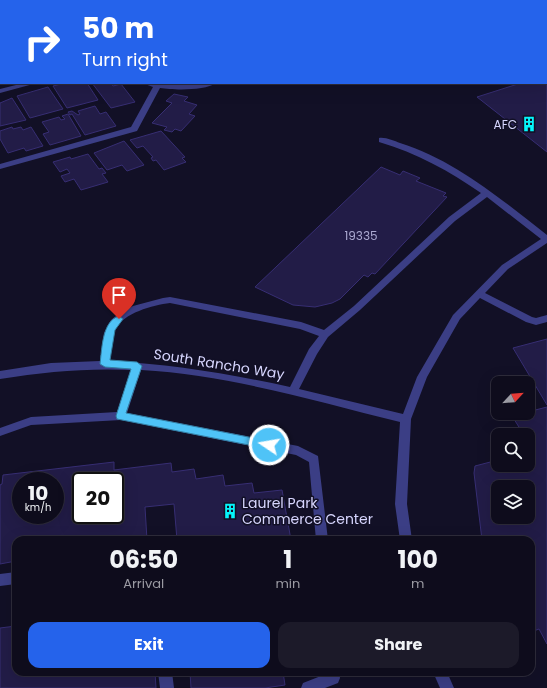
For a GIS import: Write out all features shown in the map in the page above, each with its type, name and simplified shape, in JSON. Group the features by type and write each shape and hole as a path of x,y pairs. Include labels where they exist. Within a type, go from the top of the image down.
{"street":[{"path":"0,91 29,84"},
{"path":"150,84 157,86 200,86 208,84"},
{"path":"0,167 134,129 157,86"},
{"path":"382,140 400,144 436,161 487,193 547,239 505,267 456,317 422,376 406,419 401,504 405,536"},
{"path":"293,391 313,352 325,334 358,308 452,219 487,193"},
{"path":"479,294 529,320 536,322 547,318"},
{"path":"105,364 111,329 119,319 131,311 159,301 170,300 301,326 325,334"},
{"name":"South Rancho Way","path":"0,375 58,365 105,364 137,366 236,379 293,391 406,419"},
{"path":"120,416 137,366"},
{"path":"0,432 31,421 120,416 298,451 314,459 322,536"},
{"path":"0,580 12,578"},
{"path":"166,676 167,688"},
{"path":"308,688 332,678 332,676"},
{"path":"442,676 447,688"}],"building":[{"path":"61,84 88,84 98,100 67,108 53,86"},
{"path":"93,84 112,84 113,86 121,84 135,102 111,108"},
{"name":"AFC","path":"518,84 547,84 547,152 477,97"},
{"path":"48,87 63,109 30,118 17,96"},
{"path":"174,94 188,97 184,101 197,105 189,114 195,116 181,131 175,129 172,132 164,130 167,127 152,123 172,103 166,101"},
{"path":"12,98 26,120 0,126 0,103"},
{"path":"95,106 100,114 106,112 116,126 85,135 72,114 70,115 68,112 72,111 78,115 80,114 78,111"},
{"path":"68,114 81,136 50,145 43,134 49,132 42,122 59,117 61,120 65,119 62,116"},
{"path":"12,127 13,129 21,127 23,130 31,127 43,146 26,151 24,148 8,153 0,139 0,131"},
{"path":"161,131 185,157 182,158 186,162 164,170 156,160 153,161 151,158 153,157 143,146 137,148 130,140"},
{"path":"124,141 144,165 127,171 122,165 107,170 94,153"},
{"path":"88,154 99,169 102,168 106,173 102,174 108,182 81,190 74,179 65,182 61,176 70,173 67,169 60,172 53,162"},
{"path":"381,167 400,175 403,171 420,178 416,181 446,193 443,196 447,197 375,274 372,273 368,277 364,275 340,299 332,303 315,307 293,305 255,287"},
{"path":"547,339 547,405 535,385 535,376 530,376 513,348"},
{"path":"547,407 547,644 539,629 535,630 535,536 482,536 474,473 475,466 491,462 491,472 535,472 535,428 520,428 515,420 535,420 535,410"},
{"name":"Laurel Park Commerce Center","path":"114,462 114,470 171,463 172,472 194,469 196,479 223,475 225,486 252,483 254,493 282,490 290,536 177,536 174,504 145,507 147,536 12,536 12,562 0,564 0,485 2,484 3,475 12,474 12,524 64,524 64,472 29,472"},
{"path":"12,626 12,676 155,676 156,688 0,688 0,628"},
{"path":"190,676 284,676 285,685 265,688 191,688"}],"place":[{"name":"AFC","path":"529,124"},
{"name":"Laurel Park Commerce Center","path":"230,511"}],"route":[{"path":"119,319 111,329 105,364 137,366 120,416 183,427 269,445"}]}
